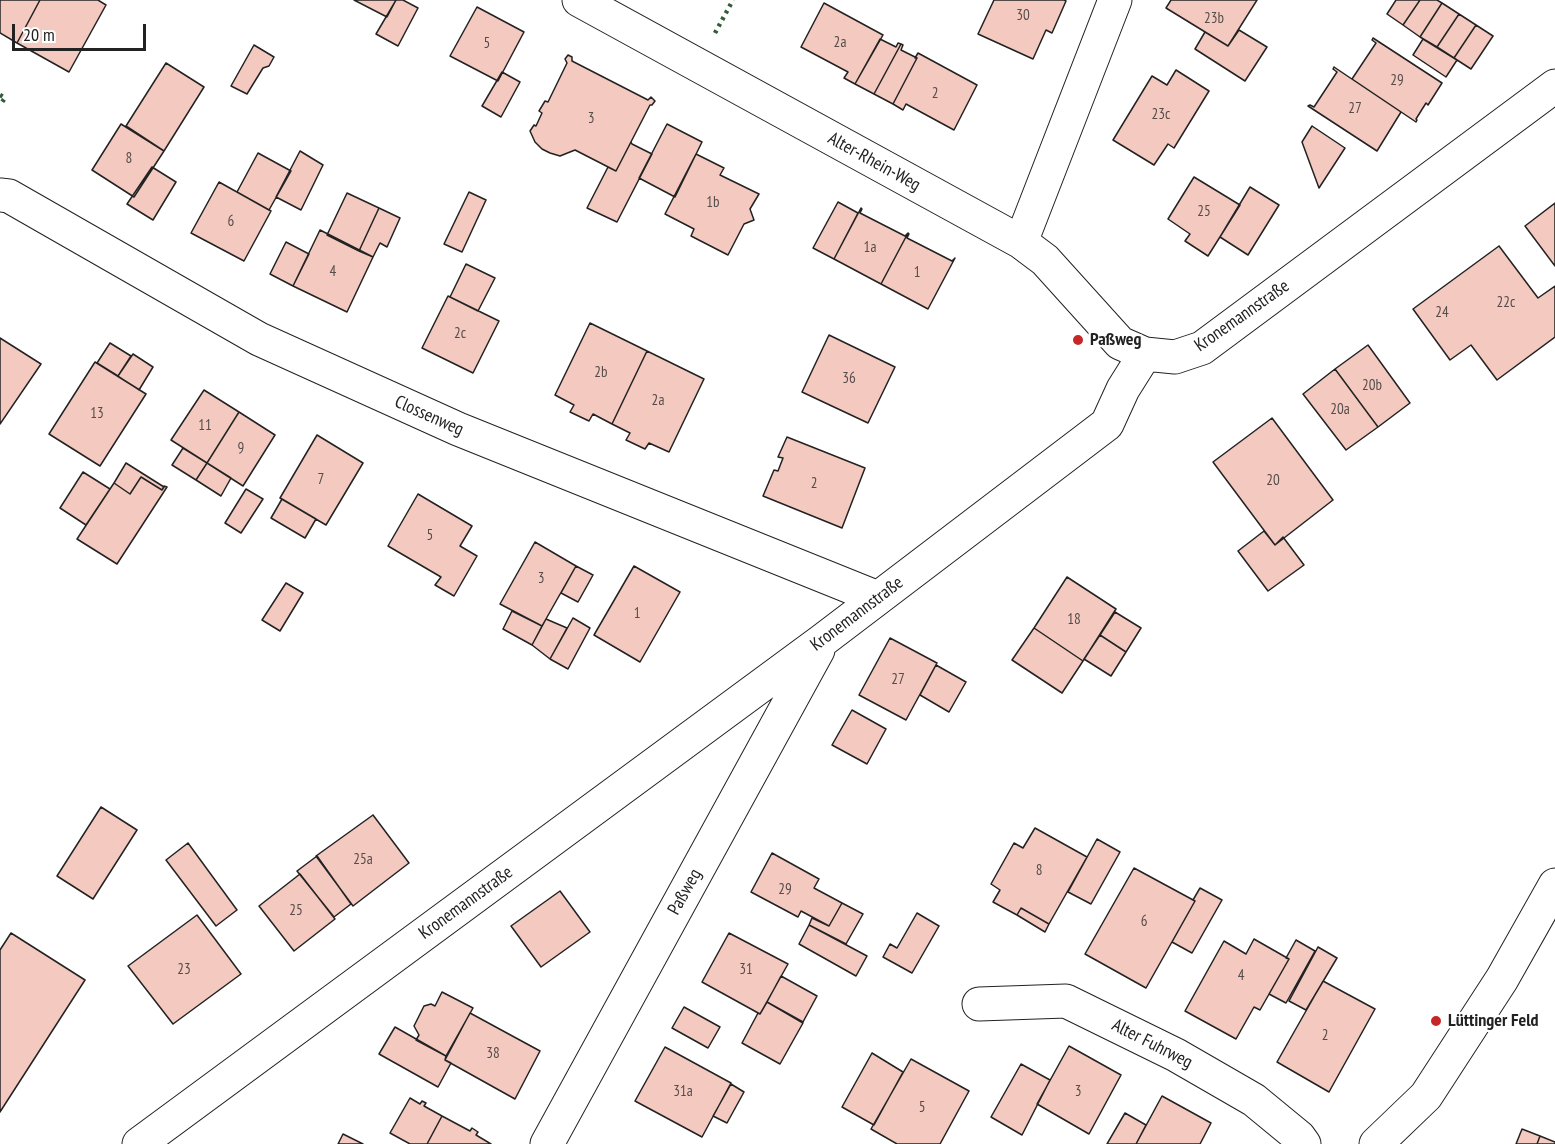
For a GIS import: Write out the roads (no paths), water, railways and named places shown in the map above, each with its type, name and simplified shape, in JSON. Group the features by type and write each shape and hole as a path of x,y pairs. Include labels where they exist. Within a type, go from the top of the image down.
{"street":[{"name":"Alter-Rhein-Weg","path":"579,0 1021,242 1045,260 1120,343 1145,354"},
{"path":"1021,242 1115,0"},
{"name":"Kronemannstraße","path":"140,1144 823,640 1107,424 1123,389 1145,354 1175,357 1202,348 1555,87"},
{"name":"Clossenweg","path":"0,195 9,196 259,339 458,429 878,598"},
{"name":"Paßweg","path":"547,1144 823,640"},
{"path":"1376,1144 1426,1096 1503,979 1555,885"},
{"name":"Alter Fuhrweg","path":"979,1004 1066,1001 1176,1055 1254,1100 1299,1137 1304,1144"}],"place":[{"name":"Paßweg","path":"1078,340"},
{"name":"Lüttinger Feld","path":"1436,1021"}]}
